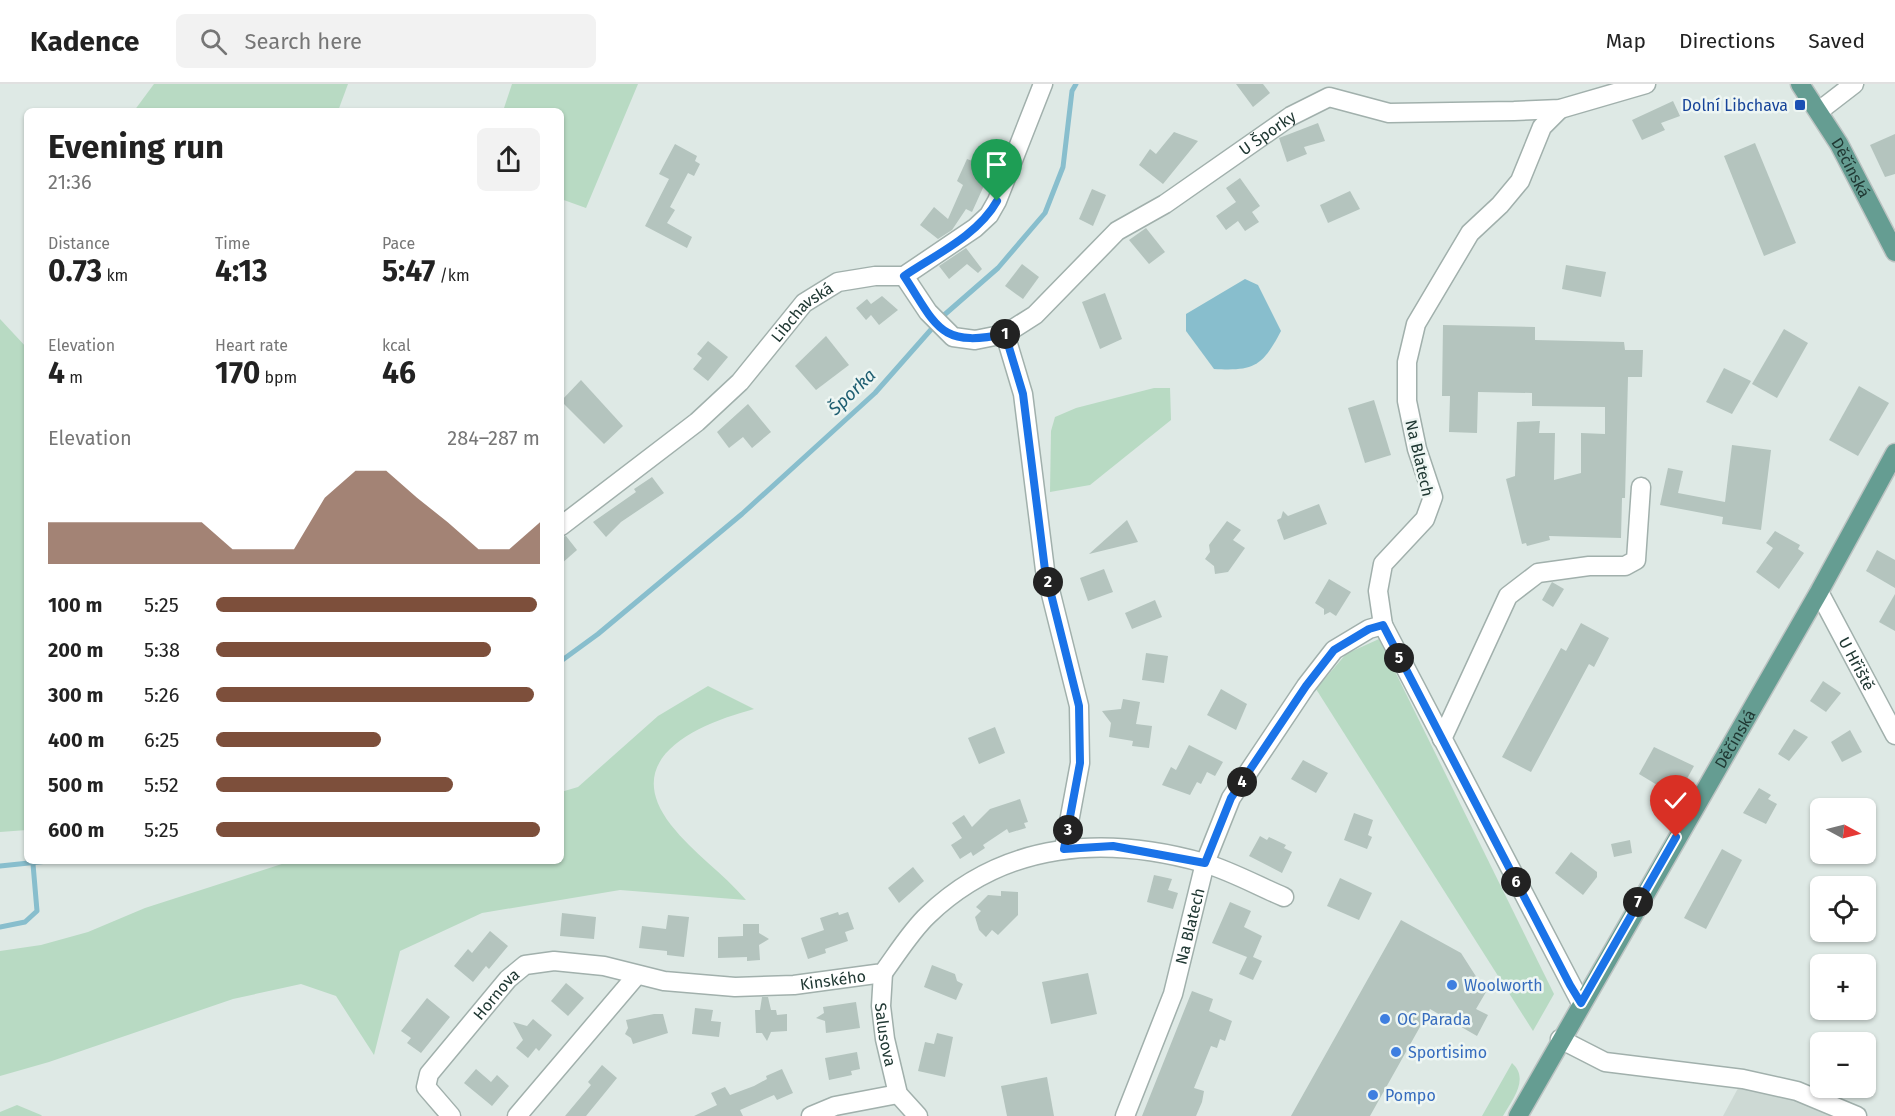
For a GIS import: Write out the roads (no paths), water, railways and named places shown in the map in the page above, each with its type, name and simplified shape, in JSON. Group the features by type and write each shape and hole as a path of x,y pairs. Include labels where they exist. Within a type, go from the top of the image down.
{"main road":[{"name":"Děčínská","path":"1800,84 1850,163 1895,252"},
{"name":"Děčínská","path":"1518,1116 1560,1039 1819,592 1895,453"}],"street":[{"path":"904,276 975,228 990,214 1043,84"},
{"name":"U Šporky","path":"904,276 928,312 945,332 953,337 975,340 1005,334 1035,315 1117,231 1165,204 1291,116 1331,91 1389,113 1560,109 1646,84"},
{"path":"1819,111 1854,84"},
{"name":"Na Blatech","path":"1125,1116 1173,994 1205,863 1231,798 1306,686 1334,650 1376,627 1378,591 1383,564 1425,519 1432,498 1417,449 1407,401 1407,362 1416,324 1470,234 1520,181 1542,127 1560,109"},
{"name":"Libchavská","path":"564,524 697,422 740,382 804,303 838,282 875,276 904,276"},
{"path":"1005,334 1023,394 1045,570 1079,706 1080,763 1064,849"},
{"path":"1442,739 1508,596 1538,573 1589,566 1625,566 1636,560 1641,487"},
{"name":"U Hřiště","path":"1819,592 1895,735"},
{"path":"1376,627 1442,739 1581,1003"},
{"name":"Kinského","path":"637,975 664,981 735,987 794,985 883,973 927,916 972,879 1016,861 1064,849 1113,846 1205,863 1284,897"},
{"name":"Hornova","path":"451,1116 426,1087 429,1074 508,979 525,965 554,961 604,966 637,975"},
{"name":"Salusova","path":"883,973 881,1006 885,1039 898,1094 918,1116"},
{"path":"517,1116 637,975"},
{"path":"1560,1039 1605,1062 1743,1079 1797,1091 1857,1116"},
{"path":"811,1116 835,1106 898,1094"}],"water":[{"path":"1245,279 1258,285 1281,331 1268,352 1255,364 1239,369 1214,369 1186,331 1186,314"}],"waterway":[{"name":"Šporka","path":"564,659 598,634 742,514 875,393 943,316 998,268 1045,213 1063,167 1072,91 1076,84"},
{"name":"Šporka","path":"0,866 24,864"},
{"path":"0,927 25,922 37,911 33,864"}],"place":[{"name":"Dolní Libchava","path":"1800,105"},
{"name":"Woolworth","path":"1452,985"},
{"name":"OC Parada","path":"1385,1019"},
{"name":"Sportisimo","path":"1396,1052"},
{"name":"Pompo","path":"1373,1095"}]}
